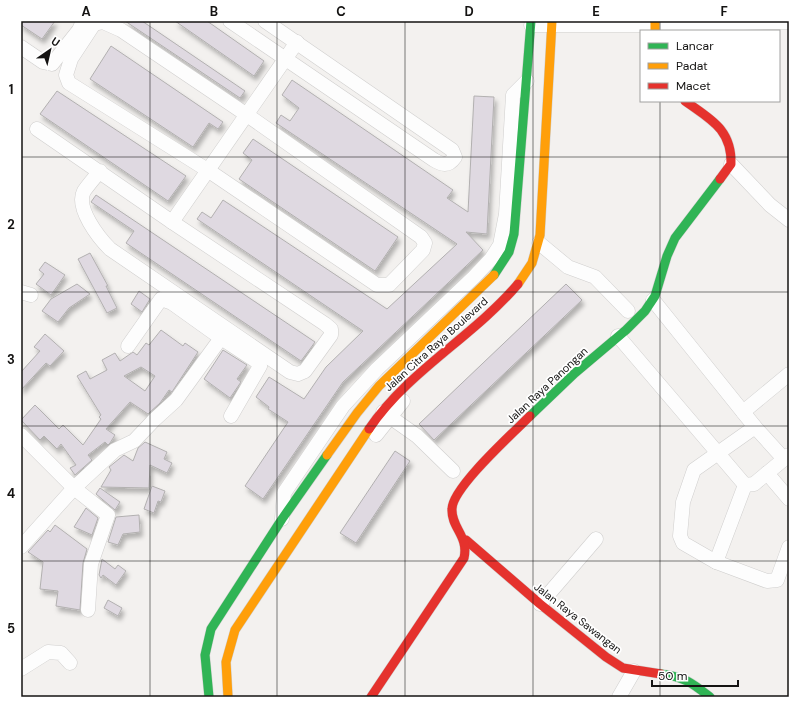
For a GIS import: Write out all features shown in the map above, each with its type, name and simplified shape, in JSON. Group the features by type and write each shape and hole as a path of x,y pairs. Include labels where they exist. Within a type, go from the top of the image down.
{"street":[{"path":"21,47 43,62 52,64 79,30 83,21"},
{"path":"230,21 440,164 447,164 455,157 452,150 265,21"},
{"path":"103,22 110,24 247,115 421,237 425,244 423,250 389,285 377,285 209,171 69,83 66,75 71,59 88,30 94,24 103,22"},
{"path":"209,697 205,655 211,629 282,519 284,493 309,469 343,406 447,311 495,262 511,215 515,150 513,95 527,81 531,23 655,26 789,22"},
{"path":"228,697 224,664 228,646 235,630 318,506 325,502 385,414 409,394 468,338 516,297 535,269 537,259 552,23"},
{"path":"172,222 209,171 297,42"},
{"path":"686,102 722,129 729,139 732,156 731,164 770,204 789,220"},
{"path":"37,129 100,171 172,222 331,329 331,335 306,371 298,374 290,372 110,249 100,238 90,222 82,200 84,192 100,171"},
{"name":"Jalan Raya Panongan","path":"466,540 451,512 458,492 519,427 574,374 618,336 653,300 664,262 677,236 731,164"},
{"path":"537,248 568,267 596,277 628,311"},
{"path":"128,346 161,299 172,303 256,361 260,366 231,416"},
{"path":"653,300 755,427 786,457 754,484 745,485"},
{"path":"618,336 745,485"},
{"path":"21,548 74,488 115,450 134,441 176,400 221,338"},
{"name":"Jalan Citra Raya Boulevard","path":"309,469 355,415 395,360"},
{"path":"743,412 789,374"},
{"path":"343,406 355,415"},
{"path":"385,414 417,436 453,471"},
{"path":"755,427 719,454 694,470 683,502 679,527 680,536 683,543 716,562 767,581 777,580 789,547"},
{"path":"21,435 74,488 108,515 91,564 88,610"},
{"path":"767,473 789,499"},
{"path":"716,562 745,485"},
{"path":"540,604 596,539"},
{"path":"371,697 464,558 466,553 466,540"},
{"name":"Jalan Raya Sawangan","path":"466,540 540,604 606,657 623,668 634,672 679,676 690,681 710,697"},
{"path":"21,669 48,652 62,653 70,663"},
{"path":"619,697 634,672"}],"building":[{"path":"21,21 55,21 42,39 21,25"},
{"path":"125,21 142,21 245,91 240,98"},
{"path":"175,21 207,21 264,61 254,76"},
{"path":"111,46 223,122 218,129 209,123 193,147 90,79"},
{"path":"292,80 453,190 447,198 468,212 474,96 494,97 487,234 466,232 483,250 343,382 263,499 245,486 288,422 268,409 269,407 256,397 269,377 304,399 326,367 363,331 197,219 202,212 211,218 223,200 387,309 457,244 276,123 281,115 290,121 299,108 282,95"},
{"path":"57,91 186,176 168,201 40,114"},
{"path":"253,139 398,237 375,271 239,179 252,160 243,153"},
{"path":"96,195 315,342 301,361 126,243 134,231 91,202"},
{"path":"90,253 108,286 106,286 117,308 107,313 78,259"},
{"path":"45,262 65,275 51,295 36,284 44,274 39,270"},
{"path":"77,284 90,294 69,308 58,322 42,311 51,299"},
{"path":"566,284 582,300 434,440 419,424"},
{"path":"139,291 150,299 142,312 131,304"},
{"path":"161,330 183,346 185,343 198,352 172,392 169,390 160,403 148,414 130,402 106,429 115,435 110,443 108,445 105,442 88,455 92,460 75,475 70,468 76,465 61,444 57,449 44,436 40,440 21,420 35,405 59,429 63,425 83,445 101,419 99,417 101,415 77,376 86,371 90,379 107,370 102,360 115,353 120,361 133,352 137,355 146,343 149,345","holes":["141,367 155,376 145,391 124,376"]},
{"path":"45,334 64,351 50,366 46,363 21,390 21,372 40,351 34,347"},
{"path":"223,350 247,365 237,379 241,382 230,398 204,379"},
{"path":"145,442 167,452 164,459 172,463 167,473 150,465 149,488 101,487 111,470 109,467 124,455 133,461 138,448"},
{"path":"395,451 410,461 356,543 340,533"},
{"path":"152,486 165,491 161,502 158,501 154,513 144,509"},
{"path":"100,488 120,502 115,510 96,494"},
{"path":"86,508 98,518 92,535 74,527"},
{"path":"139,515 140,532 123,534 118,545 108,542 116,517"},
{"path":"55,525 87,549 83,563 80,610 56,606 58,591 40,589 43,562 28,552 48,530 50,532"},
{"path":"102,559 115,569 118,565 126,571 116,585 103,575 101,578 99,575"},
{"path":"108,600 122,608 118,616 104,608"}],"traffic: fast":[{"path":"494,275 509,252 514,234 531,21"},
{"path":"530,416 575,373 626,330 645,311 655,296 667,256 675,238 720,179"},
{"path":"209,697 205,655 211,629 282,519 327,455"},
{"path":"661,674 688,681 710,697"}],"traffic: slow":[{"path":"518,284 532,263 540,235 552,21"},
{"path":"655,21 655,30"},
{"path":"327,455 357,413 379,386 494,275"},
{"path":"228,697 226,662 235,630 369,429"}],"traffic: jam":[{"path":"686,102 718,126 728,142 731,164 720,179"},
{"path":"369,429 402,389 481,321 518,284"},
{"path":"371,697 464,558 464,544 452,516 452,509 455,500 472,475 530,416"},
{"path":"466,540 540,604 606,657 623,668 661,674"}]}
